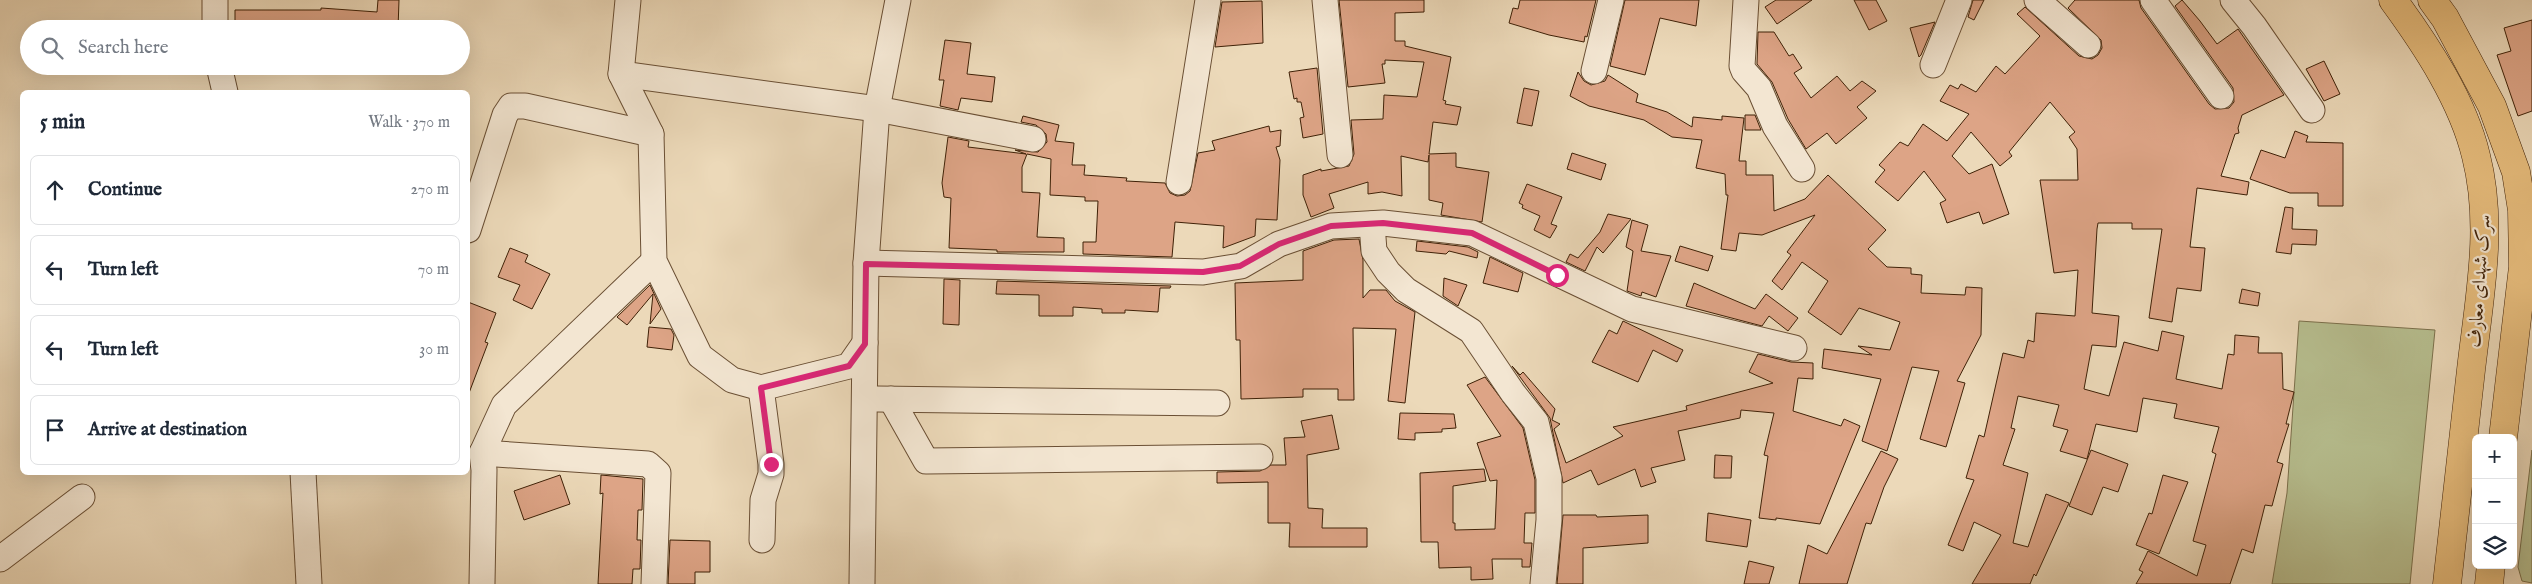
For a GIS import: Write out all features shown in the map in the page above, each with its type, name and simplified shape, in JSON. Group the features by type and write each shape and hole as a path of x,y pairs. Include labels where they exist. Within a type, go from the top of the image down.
{"main road":[{"name":"سرک شهدای معارف","path":"2393,0 2416,32 2463,115 2476,156 2484,198 2484,256 2447,584"},
{"name":"سرک شهدای معارف","path":"2432,0 2445,18 2492,106 2527,209 2523,267 2503,434"},
{"path":"2489,584 2491,569"}],"street":[{"path":"215,0 215,20"},
{"path":"628,0 621,74 651,134 654,261 700,356 732,380 761,388 849,366 865,344"},
{"path":"862,584 866,264 877,109 898,0"},
{"path":"1179,182 1208,0"},
{"path":"1325,0 1340,155"},
{"path":"1594,71 1611,0"},
{"path":"1746,0 1742,66 1759,88 1775,126 1802,169"},
{"path":"1933,66 1959,0"},
{"path":"2037,0 2088,45"},
{"path":"2153,0 2221,96"},
{"path":"2233,0 2254,26 2312,110"},
{"path":"621,74 877,109 1033,139"},
{"path":"221,75 225,90"},
{"path":"470,224 506,115 511,106 525,106 651,134"},
{"path":"866,264 1203,272 1240,266 1279,244 1331,226 1372,224 1472,233 1632,309 1794,348"},
{"path":"1372,224 1374,251 1388,272 1406,290 1471,331 1513,393 1536,422 1550,478 1550,520 1543,584"},
{"path":"482,584 478,464 504,405 654,261"},
{"path":"761,388 771,464 771,474 763,500 762,540"},
{"path":"865,399 1217,404"},
{"path":"891,399 926,461 1260,457"},
{"path":"478,464 648,464 658,474 654,584"},
{"path":"303,475 309,584"},
{"path":"0,559 82,497"}],"green space":[{"path":"2299,321 2435,330 2410,584 2272,584 2287,493"},
{"path":"2532,450 2532,583 2522,581 2518,567"}],"building":[{"path":"378,0 399,0 398,20 235,20 235,10 321,10 321,8 377,12"},
{"path":"1339,0 1424,0 1424,12 1395,13 1395,41 1405,41 1405,46 1451,57 1443,100 1446,101 1445,104 1461,107 1457,125 1433,122 1429,154 1456,153 1456,167 1489,172 1482,222 1441,215 1443,203 1429,200 1429,155 1428,162 1401,156 1402,196 1382,192 1368,194 1368,182 1329,194 1334,208 1311,217 1303,195 1303,175 1321,169 1321,171 1349,166 1354,154 1351,120 1383,119 1384,95 1417,97 1424,62 1385,60 1385,64 1382,64 1385,83 1348,87"},
{"path":"1520,0 1596,0 1587,37 1585,36 1584,42 1549,35 1509,23 1513,8 1518,9"},
{"path":"1625,0 1699,0 1696,26 1660,18 1645,75 1610,66"},
{"path":"1776,0 1812,0 1777,24 1765,7"},
{"path":"1854,0 1876,0 1887,21 1869,30"},
{"path":"1973,0 1984,0 1974,20 1968,17"},
{"path":"2075,0 2139,0 2141,8 2209,104 2215,109 2229,108 2234,102 2233,88 2175,6 2182,0 2217,44 2238,29 2284,95 2242,115 2238,128 2239,133 2235,134 2221,176 2249,182 2247,195 2197,188 2190,247 2205,248 2201,291 2177,288 2172,322 2149,318 2162,229 2132,229 2132,223 2098,223 2097,229 2092,313 2119,316 2116,347 2092,345 2084,389 2109,396 2124,342 2158,351 2162,331 2184,336 2176,379 2222,389 2228,354 2234,355 2235,335 2259,337 2258,353 2282,353 2283,389 2294,392 2286,424 2289,424 2277,462 2283,464 2272,506 2265,505 2253,553 2242,549 2230,584 2136,584 2143,572 2139,570 2148,551 2197,576 2206,545 2193,541 2216,454 2212,452 2219,427 2174,418 2177,404 2143,398 2137,432 2096,424 2087,459 2060,451 2068,430 2053,426 2059,405 2018,396 2011,428 2015,429 2003,465 2028,473 2013,543 2028,547 2046,494 2069,503 2036,576 2034,574 2030,584 1972,584 2001,535 1974,522 1963,551 1948,545 1974,480 1966,478 1979,435 1984,437 2003,353 2024,358 2028,340 2034,342 2036,313 2075,316 2078,270 2054,273 2040,180 2078,180 2077,149 2069,137 2075,132 2050,102 2009,152 2012,156 2000,166 1971,132 1952,156 1969,174 1992,164 2009,214 1983,224 1979,212 1947,223 1940,203 1946,200 1924,171 1898,201 1875,182 1885,170 1879,165 1900,142 1908,146 1923,124 1947,141 1969,114 1940,101 1950,85 1958,89 1961,84 1976,92 1996,66 2005,74 2040,36 2017,14 2025,7 2079,56 2092,59 2098,55 2102,48 2101,40 2068,8"},
{"path":"1262,1 1263,43 1215,47 1222,2"},
{"path":"2532,20 2532,111 2518,116 2497,55 2511,51 2504,28"},
{"path":"1935,22 1921,55 1919,57 1910,28"},
{"path":"1758,32 1774,32 1789,56 1793,54 1802,68 1794,73 1811,98 1837,76 1850,91 1862,81 1876,91 1857,107 1867,118 1836,144 1827,133 1806,149 1788,119 1772,82 1757,64"},
{"path":"945,40 971,43 967,74 995,77 992,102 961,98 958,110 940,106 944,80 939,80"},
{"path":"2324,61 2340,94 2324,101 2306,69"},
{"path":"1317,68 1323,134 1303,138 1300,118 1304,117 1301,102 1297,102 1297,98 1294,99 1289,72"},
{"path":"1578,72 1584,81 1591,85 1605,81 1608,75 1638,94 1636,102 1667,112 1692,127 1693,117 1722,120 1722,116 1744,118 1739,161 1746,161 1746,175 1773,175 1774,211 1805,199 1828,175 1886,230 1868,249 1887,267 1911,268 1911,274 1922,275 1921,293 1965,295 1966,287 1982,288 1981,335 1957,381 1965,383 1946,447 1920,439 1939,371 1912,367 1887,451 1862,441 1881,379 1822,368 1824,349 1872,355 1858,346 1890,350 1900,322 1859,308 1841,335 1808,312 1828,281 1802,262 1782,290 1772,281 1791,255 1787,252 1815,215 1762,235 1739,233 1736,251 1721,249 1728,195 1726,195 1725,174 1696,168 1702,140 1672,137 1644,120 1589,106 1570,96"},
{"path":"1524,88 1539,91 1532,126 1517,123"},
{"path":"1745,115 1755,115 1761,130 1745,130"},
{"path":"1023,116 1059,125 1055,141 1074,143 1072,165 1085,165 1084,175 1127,178 1126,181 1165,183 1170,193 1177,196 1185,195 1190,191 1198,153 1215,150 1212,141 1269,126 1270,132 1281,130 1280,146 1276,147 1280,160 1277,220 1256,219 1255,236 1223,248 1224,226 1175,222 1172,257 1083,254 1083,242 1096,242 1098,201 1085,201 1085,197 1050,195 1051,159 1027,154 1022,167 1022,192 1040,193 1037,237 1064,238 1064,252 997,252 997,250 949,248 951,198 944,197 942,183 948,137 969,141 968,147 1026,154 1015,150 1038,152 1047,142 1046,134 1036,125 1021,122"},
{"path":"2295,131 2308,136 2306,142 2343,143 2343,206 2318,206 2318,193 2290,193 2250,179 2261,150 2285,158"},
{"path":"1572,153 1606,164 1601,180 1567,169"},
{"path":"1527,184 1562,197 1551,224 1557,226 1550,238 1534,230 1540,216 1522,208 1523,205 1519,203"},
{"path":"2285,207 2293,208 2292,229 2317,230 2316,245 2292,244 2291,254 2276,252"},
{"path":"1608,214 1631,219 1603,253 1597,247 1585,271 1566,262 1570,254 1578,258 1600,232"},
{"path":"1632,220 1648,225 1641,251 1671,256 1656,297 1642,292 1641,296 1627,291 1633,251 1626,247"},
{"path":"1359,239 1363,260 1363,298 1370,290 1386,290 1395,301 1415,312 1405,403 1388,401 1396,329 1353,328 1354,400 1338,400 1338,389 1303,389 1303,397 1241,399 1240,340 1236,340 1235,283 1303,280 1303,251 1334,240"},
{"path":"1417,241 1468,247 1478,252 1477,258 1449,251 1446,254 1416,251"},
{"path":"1680,246 1713,256 1708,271 1675,261"},
{"path":"510,248 528,255 525,262 550,274 532,309 513,300 520,285 498,277"},
{"path":"1490,257 1523,273 1518,292 1483,283"},
{"path":"1444,278 1467,285 1458,306 1443,296"},
{"path":"944,279 960,280 959,325 943,324"},
{"path":"997,281 1171,286 1170,288 1160,288 1158,312 1125,310 1125,313 1102,313 1102,309 1073,307 1073,316 1039,316 1039,295 996,294"},
{"path":"1694,283 1755,309 1766,294 1798,318 1788,331 1769,316 1762,326 1686,306"},
{"path":"650,285 661,309 650,324 653,294 627,325 617,317"},
{"path":"2242,289 2260,293 2258,306 2239,303"},
{"path":"470,303 496,313 485,342 488,343 470,390"},
{"path":"1623,321 1683,350 1677,362 1653,350 1638,382 1592,362 1609,330 1617,334"},
{"path":"649,327 671,329 674,335 672,350 647,347"},
{"path":"1758,354 1791,362 1813,363 1813,379 1798,378 1793,411 1841,426 1844,419 1860,426 1820,524 1776,518 1776,520 1759,518 1768,456 1764,455 1774,413 1741,410 1740,418 1678,431 1685,460 1651,468 1656,482 1641,487 1635,469 1598,485 1591,470 1563,483 1550,418 1512,366 1520,375 1523,372 1555,409 1552,420 1560,424 1554,429 1566,463 1623,436 1613,427 1687,410 1686,406 1773,383 1749,372"},
{"path":"1485,377 1523,428 1535,480 1535,513 1525,513 1524,543 1532,543 1530,567 1522,567 1522,559 1492,559 1493,579 1471,580 1471,567 1439,568 1438,542 1421,542 1420,473 1484,469 1486,481 1453,486 1453,523 1455,523 1455,530 1495,529 1497,480 1490,481 1477,443 1501,436 1467,385"},
{"path":"1400,413 1454,414 1456,428 1442,429 1442,432 1415,433 1415,440 1398,439"},
{"path":"1332,415 1339,449 1307,455 1308,508 1323,509 1322,528 1367,528 1367,547 1289,547 1290,523 1268,523 1268,482 1217,483 1217,472 1260,471 1271,465 1286,465 1284,438 1305,437 1301,421"},
{"path":"2091,450 2128,464 2118,492 2103,487 2092,515 2069,506"},
{"path":"1881,451 1898,459 1884,487 1871,524 1866,523 1847,584 1799,584 1808,545 1827,554"},
{"path":"1715,455 1732,456 1731,478 1714,478"},
{"path":"560,475 570,504 524,520 514,491"},
{"path":"601,475 643,479 642,510 638,510 637,540 641,540 640,569 633,569 632,584 598,584 603,493 600,494"},
{"path":"2163,475 2188,482 2159,554 2136,545 2149,513 2152,514"},
{"path":"1708,513 1751,520 1747,547 1706,541"},
{"path":"1563,515 1596,515 1597,517 1648,515 1648,543 1583,548 1583,584 1557,584"},
{"path":"670,540 710,541 710,572 695,572 695,584 668,584"},
{"path":"1749,561 1774,567 1769,584 1744,584"}],"route":[{"path":"771,464 761,388 849,366 865,344 866,264 1203,272 1240,266 1279,244 1331,226 1383,223 1472,233 1557,275"}]}
